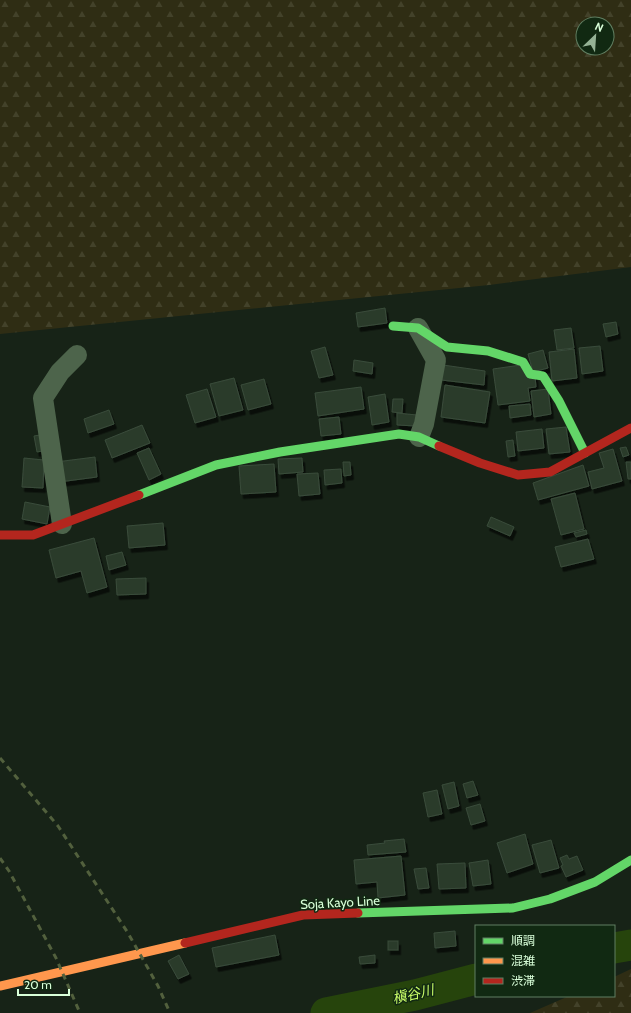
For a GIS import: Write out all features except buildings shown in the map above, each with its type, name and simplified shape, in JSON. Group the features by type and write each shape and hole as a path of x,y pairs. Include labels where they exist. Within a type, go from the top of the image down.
{"street":[{"path":"393,326 418,328 447,347 488,351 523,362 530,374 543,376 559,400 585,453"},
{"path":"418,328 436,360 424,424 419,437"},
{"path":"62,524 44,398 60,372 77,355"},
{"path":"0,535 33,535 216,465 280,452 399,434 419,437 480,463 518,475 550,472 631,428"},
{"name":"Soja Kayo Line","path":"0,986 303,915 513,908 550,899 595,882 631,860"}],"green space":[{"path":"0,0 631,0 631,267 489,285 0,334"},
{"path":"631,969 631,1013 530,1013 567,997 615,997 615,977"}],"waterway":[{"name":"槇谷川","path":"615,948 631,945"},
{"name":"槇谷川","path":"326,1013 415,995 475,979"}],"railway":[{"path":"0,758 58,826 128,933 158,986 170,1013"},
{"path":"0,858 9,871 56,958 80,1013"}],"traffic: fast":[{"path":"393,326 418,328 447,347 488,351 523,362 530,374 543,376 559,401 585,453"},
{"path":"139,495 216,465 280,452 399,434 419,437 439,446"},
{"path":"358,913 513,908 550,899 595,882 631,860"}],"traffic: slow":[{"path":"0,986 185,943"}],"traffic: jam":[{"path":"439,446 480,463 518,475 550,472 631,428"},
{"path":"0,535 33,535 139,495"},
{"path":"185,943 303,915 358,913"}]}
